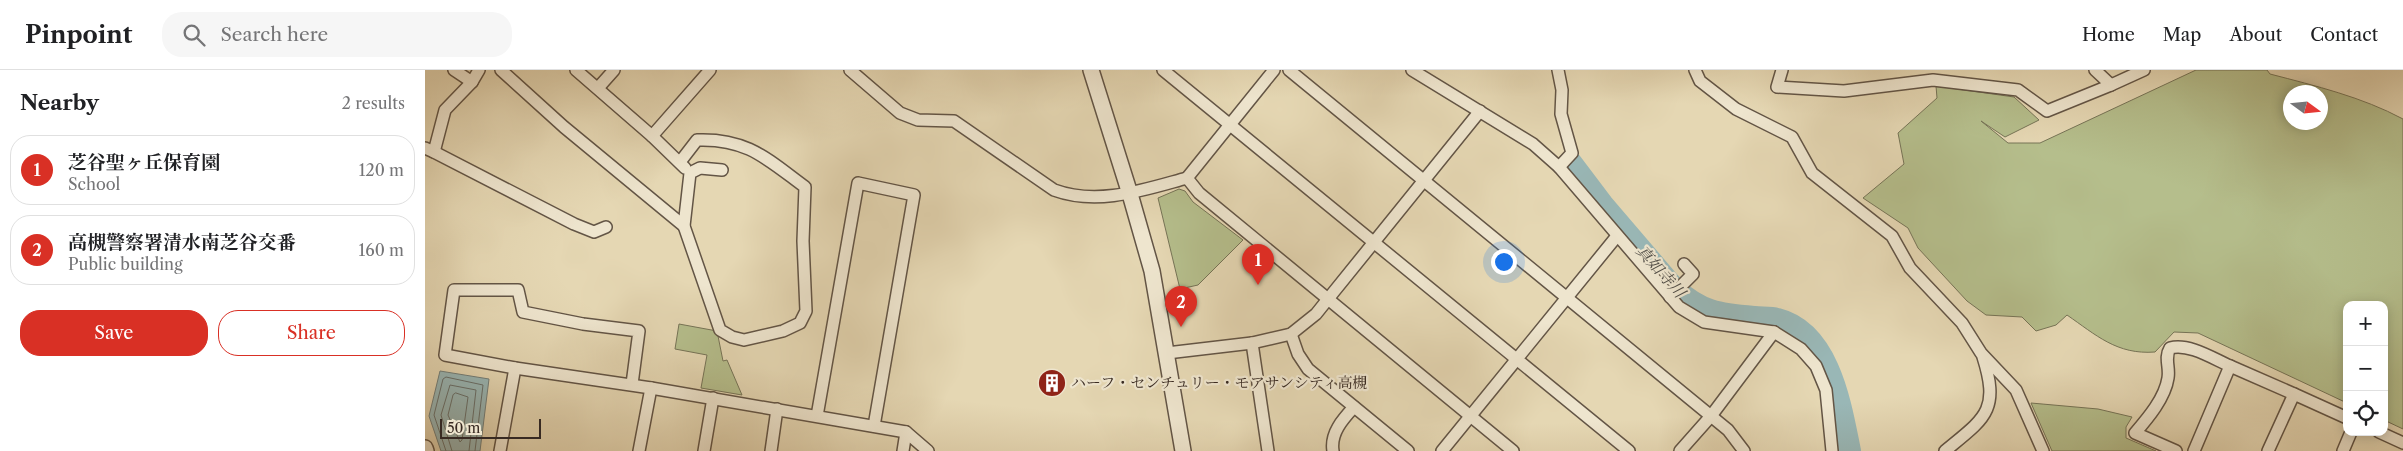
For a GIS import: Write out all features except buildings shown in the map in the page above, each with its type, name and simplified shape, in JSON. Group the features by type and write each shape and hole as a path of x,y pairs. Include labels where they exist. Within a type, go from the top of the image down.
{"street":[{"path":"454,70 472,82"},
{"path":"479,70 472,82 445,110 429,150 574,224 594,232 606,227"},
{"path":"501,70 564,126 684,226"},
{"path":"577,70 653,136 690,173 684,226 719,330 732,337 745,340 783,331 800,323 806,311 803,241 805,187 755,150 716,139 697,140 680,162"},
{"path":"598,88 614,70"},
{"path":"653,136 710,70"},
{"path":"851,70 900,113 919,120 954,121 1054,190 1083,197 1130,194 1187,178 1274,70"},
{"path":"1091,70 1152,272 1183,451"},
{"path":"1163,70 1629,451"},
{"path":"1289,70 1728,430 1744,451"},
{"path":"1412,70 1533,144 1559,167 1679,307 1704,322 1775,332 1801,349 1816,366 1826,390 1832,451"},
{"path":"1558,70 1562,90 1561,114 1572,153 1559,167"},
{"path":"1695,70 1699,80 1736,109 1792,137 1812,173 1892,236 1910,268 1962,323 1981,353 2016,390 2043,451"},
{"path":"1782,70 1777,87 1843,91 1933,80 2018,90 2047,111 2143,70"},
{"path":"2095,70 2111,85"},
{"path":"1167,353 1252,344 1291,334 1316,314 1480,110"},
{"path":"690,173 700,168 721,170"},
{"path":"1187,178 1199,193 1513,451"},
{"path":"817,416 858,183 914,195 874,426"},
{"path":"1442,451 1617,236"},
{"path":"1670,297 1693,274 1684,264"},
{"path":"632,384 639,332 583,324 523,312 518,290 454,290 445,355 515,368 632,384 906,432 928,451"},
{"path":"1681,451 1711,416 1775,332"},
{"path":"1291,334 1298,354 1308,369 1408,451"},
{"path":"1252,344 1268,451"},
{"path":"2176,451 2135,432 2155,407 2166,385 2169,371 2166,355 2170,348 2176,346 2193,350 2343,416"},
{"path":"1945,451 1985,416 1990,401 1990,379 1981,353"},
{"path":"2194,451 2230,366"},
{"path":"500,451 515,368"},
{"path":"639,451 651,388"},
{"path":"2268,451 2294,394"},
{"path":"704,451 713,398"},
{"path":"1333,451 1332,443 1339,424 1354,406"},
{"path":"771,451 777,409"},
{"path":"903,451 906,432"},
{"path":"2343,451 2349,436"},
{"path":"2388,436 2403,443"}],"green space":[{"path":"2196,70 2267,70 2270,74 2310,85 2283,85 2283,130 2328,130 2328,90 2371,104 2403,119 2403,429 2388,422 2388,301 2343,301 2343,401 2198,333 2174,332 2155,352 2141,352 2118,347 2108,342 2067,315 2056,325 2036,331 2022,317 1986,315 1967,301 1918,248 1908,228 1863,198 1904,164 1898,133 1937,98 1936,86 2014,97 2039,120 2005,137 1981,121 2008,143 2040,143"},
{"path":"1179,189 1185,191 1193,202 1243,240 1198,285 1180,289 1158,198"},
{"path":"679,324 717,331 723,361 727,360 742,395 701,388 707,355 675,349"},
{"path":"2031,403 2098,409 2132,417 2126,427 2126,438 2156,451 2052,451"}],"water":[{"path":"440,371 489,379 480,451 441,451 429,416"}],"waterway":[{"name":"真如寺川","path":"1571,164 1602,205 1673,288 1692,303 1720,314 1777,320 1795,328 1809,340 1829,374 1836,394 1849,451"}],"place":[{"name":"芝谷聖ヶ丘保育園","path":"1258,285"},
{"name":"高槻警察署清水南芝谷交番","path":"1181,327"},
{"name":"ハーフ・センチュリー・モアサンシティ高槻","path":"1052,383"}]}
